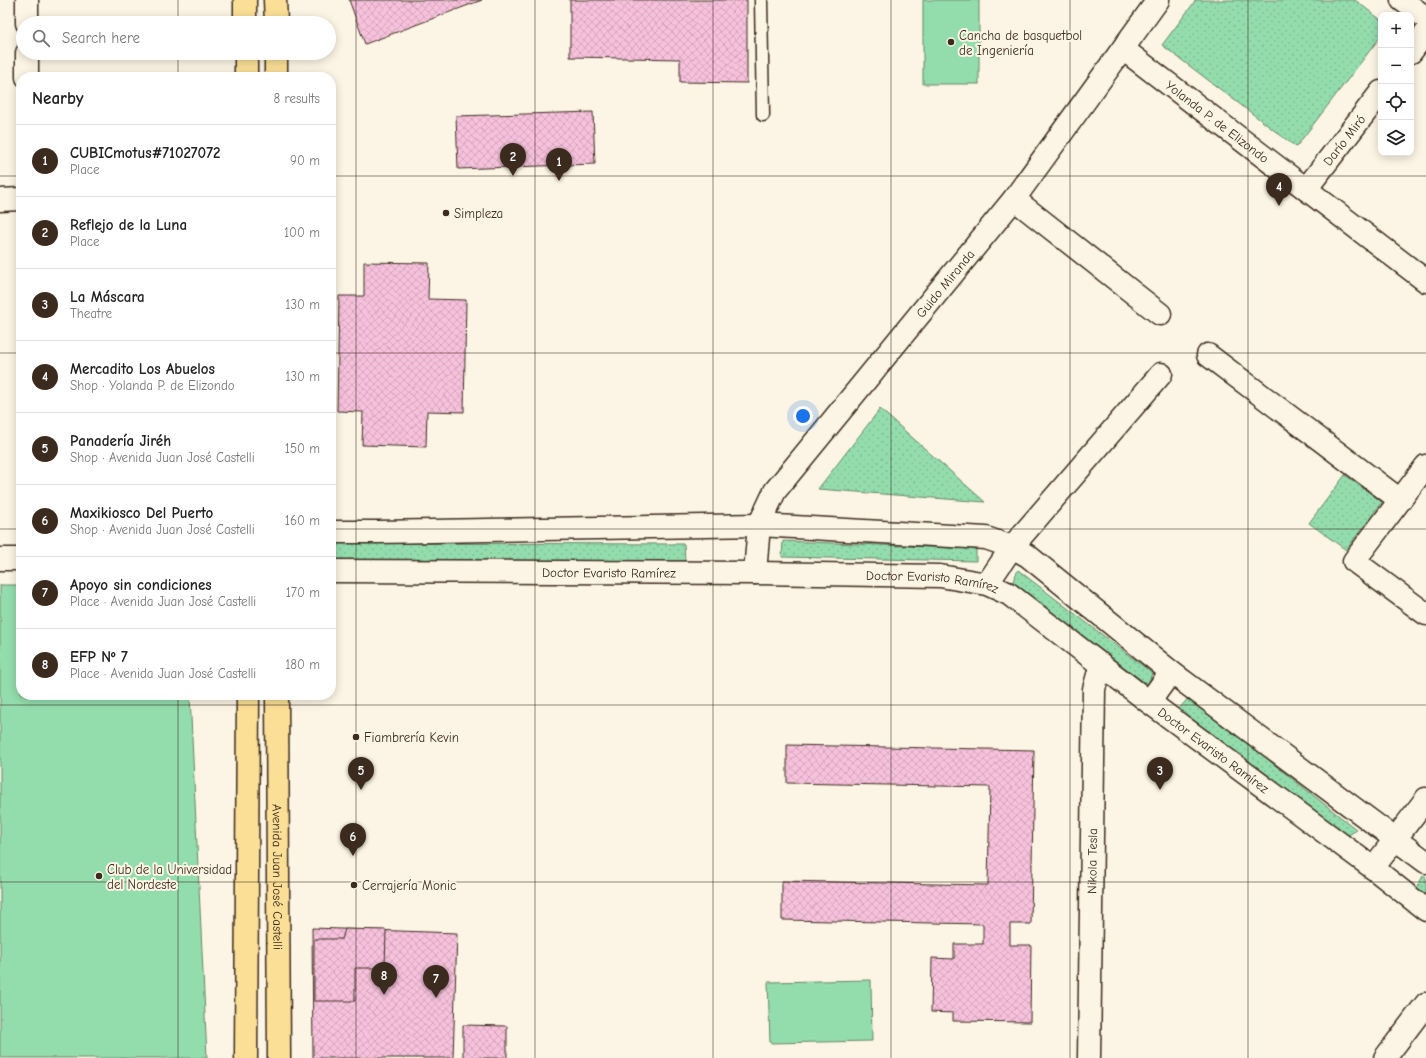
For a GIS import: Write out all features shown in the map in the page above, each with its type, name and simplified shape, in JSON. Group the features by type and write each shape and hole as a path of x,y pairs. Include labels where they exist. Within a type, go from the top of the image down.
{"main road":[{"path":"245,0 245,16"},
{"path":"275,0 276,16"},
{"path":"246,60 246,72"},
{"path":"276,60 276,72"},
{"path":"246,1058 248,700"},
{"name":"Avenida Juan José Castelli","path":"277,700 279,1058"}],"street":[{"path":"27,0 27,16"},
{"name":"Guido Miranda","path":"755,573 759,525 775,492 1014,199 1158,0"},
{"path":"1402,0 1426,18"},
{"path":"1414,48 1426,32"},
{"name":"Yolanda P. de Elizondo","path":"1123,49 1426,281"},
{"path":"27,60 27,72"},
{"name":"Darío Miró","path":"1306,189 1378,96"},
{"path":"0,200 16,199"},
{"path":"1014,199 1160,314"},
{"path":"1208,355 1400,500"},
{"path":"987,584 1012,546 1160,374"},
{"path":"1426,466 1354,561 1426,614"},
{"path":"336,532 759,525 986,538 1012,546 1028,556 1171,672 1426,862"},
{"path":"0,559 16,559"},
{"name":"Doctor Evaristo Ramírez","path":"336,571 755,573 940,576 987,584 1009,594 1149,702 1373,868 1426,910"},
{"name":"Nikola Tesla","path":"1089,1058 1094,689 1101,664"},
{"path":"1149,702 1171,672"},
{"path":"1373,868 1426,799"},
{"path":"1385,1058 1426,1004"}],"lane":[{"path":"761,0 763,115"}],"green space":[{"name":"Cancha de basquetbol de Ingeniería","path":"923,0 979,0 979,84 923,84"},
{"path":"1196,0 1355,0 1378,18 1378,40 1296,147 1162,45"},
{"path":"880,409 985,502 818,489"},
{"path":"1345,475 1382,502 1346,550 1309,523"},
{"path":"783,541 976,549 976,561 782,557"},
{"path":"336,543 684,544 685,561 336,560"},
{"path":"1018,570 1152,673 1148,685 1012,583"},
{"name":"Club de la Universidad del Nordeste","path":"0,585 16,585 16,700 190,700 207,1058 0,1058"},
{"path":"1189,697 1357,830 1345,837 1179,709"},
{"path":"1423,876 1426,878 1426,896 1416,889"},
{"path":"871,980 872,1041 770,1043 768,982"}],"building":[{"path":"349,0 482,0 365,44"},
{"path":"570,0 747,0 747,83 680,82 680,59 570,57"},
{"path":"593,112 595,164 458,169 456,116"},
{"path":"364,262 429,263 428,299 466,300 464,412 427,411 426,447 362,445 363,412 337,411 339,296 364,296"},
{"path":"787,745 1034,750 1031,924 1010,924 1010,945 1031,945 1030,1022 953,1021 953,1013 931,1012 932,958 954,959 954,944 983,944 983,924 782,920 782,881 988,885 990,787 787,783"},
{"path":"312,928 457,933 453,1058 313,1058"},
{"path":"345,929 386,930 385,968 355,968 355,1001 314,1001 314,939 342,939"},
{"path":"463,1025 507,1026 507,1058 463,1058"}],"place":[{"name":"Cancha de basquetbol de Ingeniería","path":"951,42"},
{"name":"Reflejo de la Luna","path":"513,176"},
{"name":"CUBICmotus#71027072","path":"559,181"},
{"name":"Mercadito Los Abuelos","path":"1279,206"},
{"name":"Simpleza","path":"446,213"},
{"name":"Fiambrería Kevin","path":"356,737"},
{"name":"Panadería Jiréh","path":"361,790"},
{"name":"La Máscara","path":"1160,790"},
{"name":"Maxikiosco Del Puerto","path":"353,856"},
{"name":"Club de la Universidad del Nordeste","path":"99,876"},
{"name":"Cerrajería Monic","path":"354,885"},
{"name":"EFP Nº 7","path":"384,995"},
{"name":"Apoyo sin condiciones","path":"436,998"}]}
